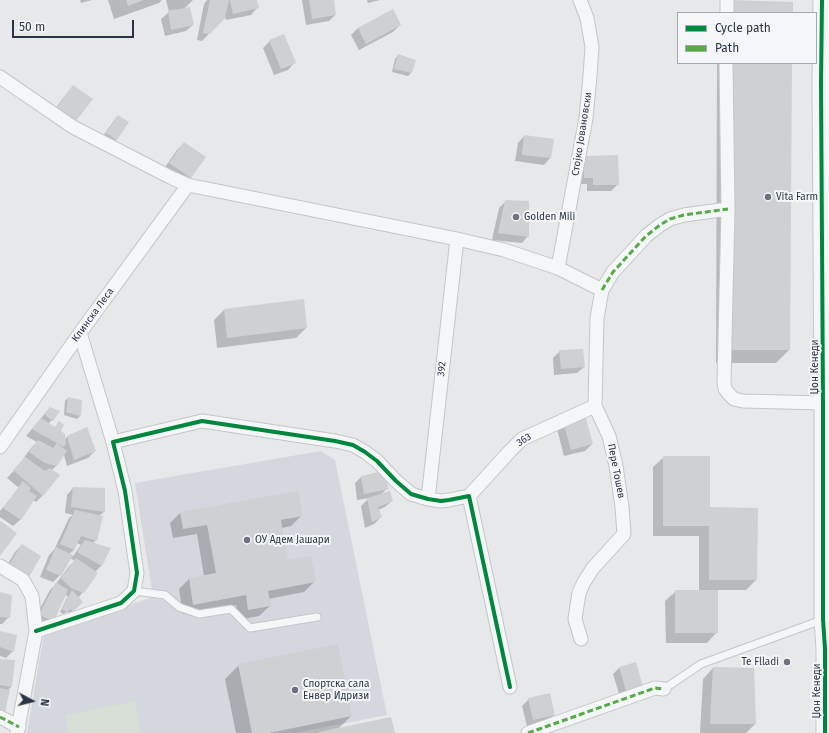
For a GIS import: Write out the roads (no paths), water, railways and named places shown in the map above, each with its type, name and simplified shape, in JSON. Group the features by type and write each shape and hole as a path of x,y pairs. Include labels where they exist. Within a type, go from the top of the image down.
{"street":[{"name":"Стојко Јовановски","path":"558,268 586,118 590,76 592,47 587,18 580,0"},
{"path":"727,0 727,12"},
{"name":"Џон Кенеди","path":"822,0 825,83 826,403 823,619 825,649 825,733"},
{"path":"726,64 728,209 725,389 734,399 743,402 826,403"},
{"path":"0,77 73,127 188,185 457,239 504,250 558,268 602,290 613,272 646,236 660,225 670,219 684,215 728,209"},
{"name":"Клинска Леса","path":"0,447 80,332 188,185"},
{"name":"392","path":"428,499 457,239"},
{"name":"Пере Тошев","path":"581,639 575,619 579,593 584,582 594,568 624,534 616,466 609,436 595,406 597,318 602,290"},
{"path":"36,631 122,603 134,591 137,573 125,491 113,442 80,332"},
{"name":"363","path":"469,496 522,439 595,406"},
{"path":"113,442 202,421 335,441 353,445 365,452 377,461 411,494 441,501 469,496 510,687"},
{"path":"0,566 23,580 32,596 36,631 18,730 0,718"},
{"path":"528,733 654,688 664,688"}],"lane":[{"path":"134,591 166,595 179,607 199,614 231,609 250,628 318,617"},
{"path":"664,688 701,664 823,619"}],"place":[{"name":"Vita Farm","path":"768,197"},
{"name":"Golden Mili","path":"516,217"},
{"name":"ОУ Адем Јашари","path":"247,540"},
{"name":"Te Flladi","path":"787,662"},
{"name":"Спортска сала Енвер Идризи","path":"295,690"}]}
